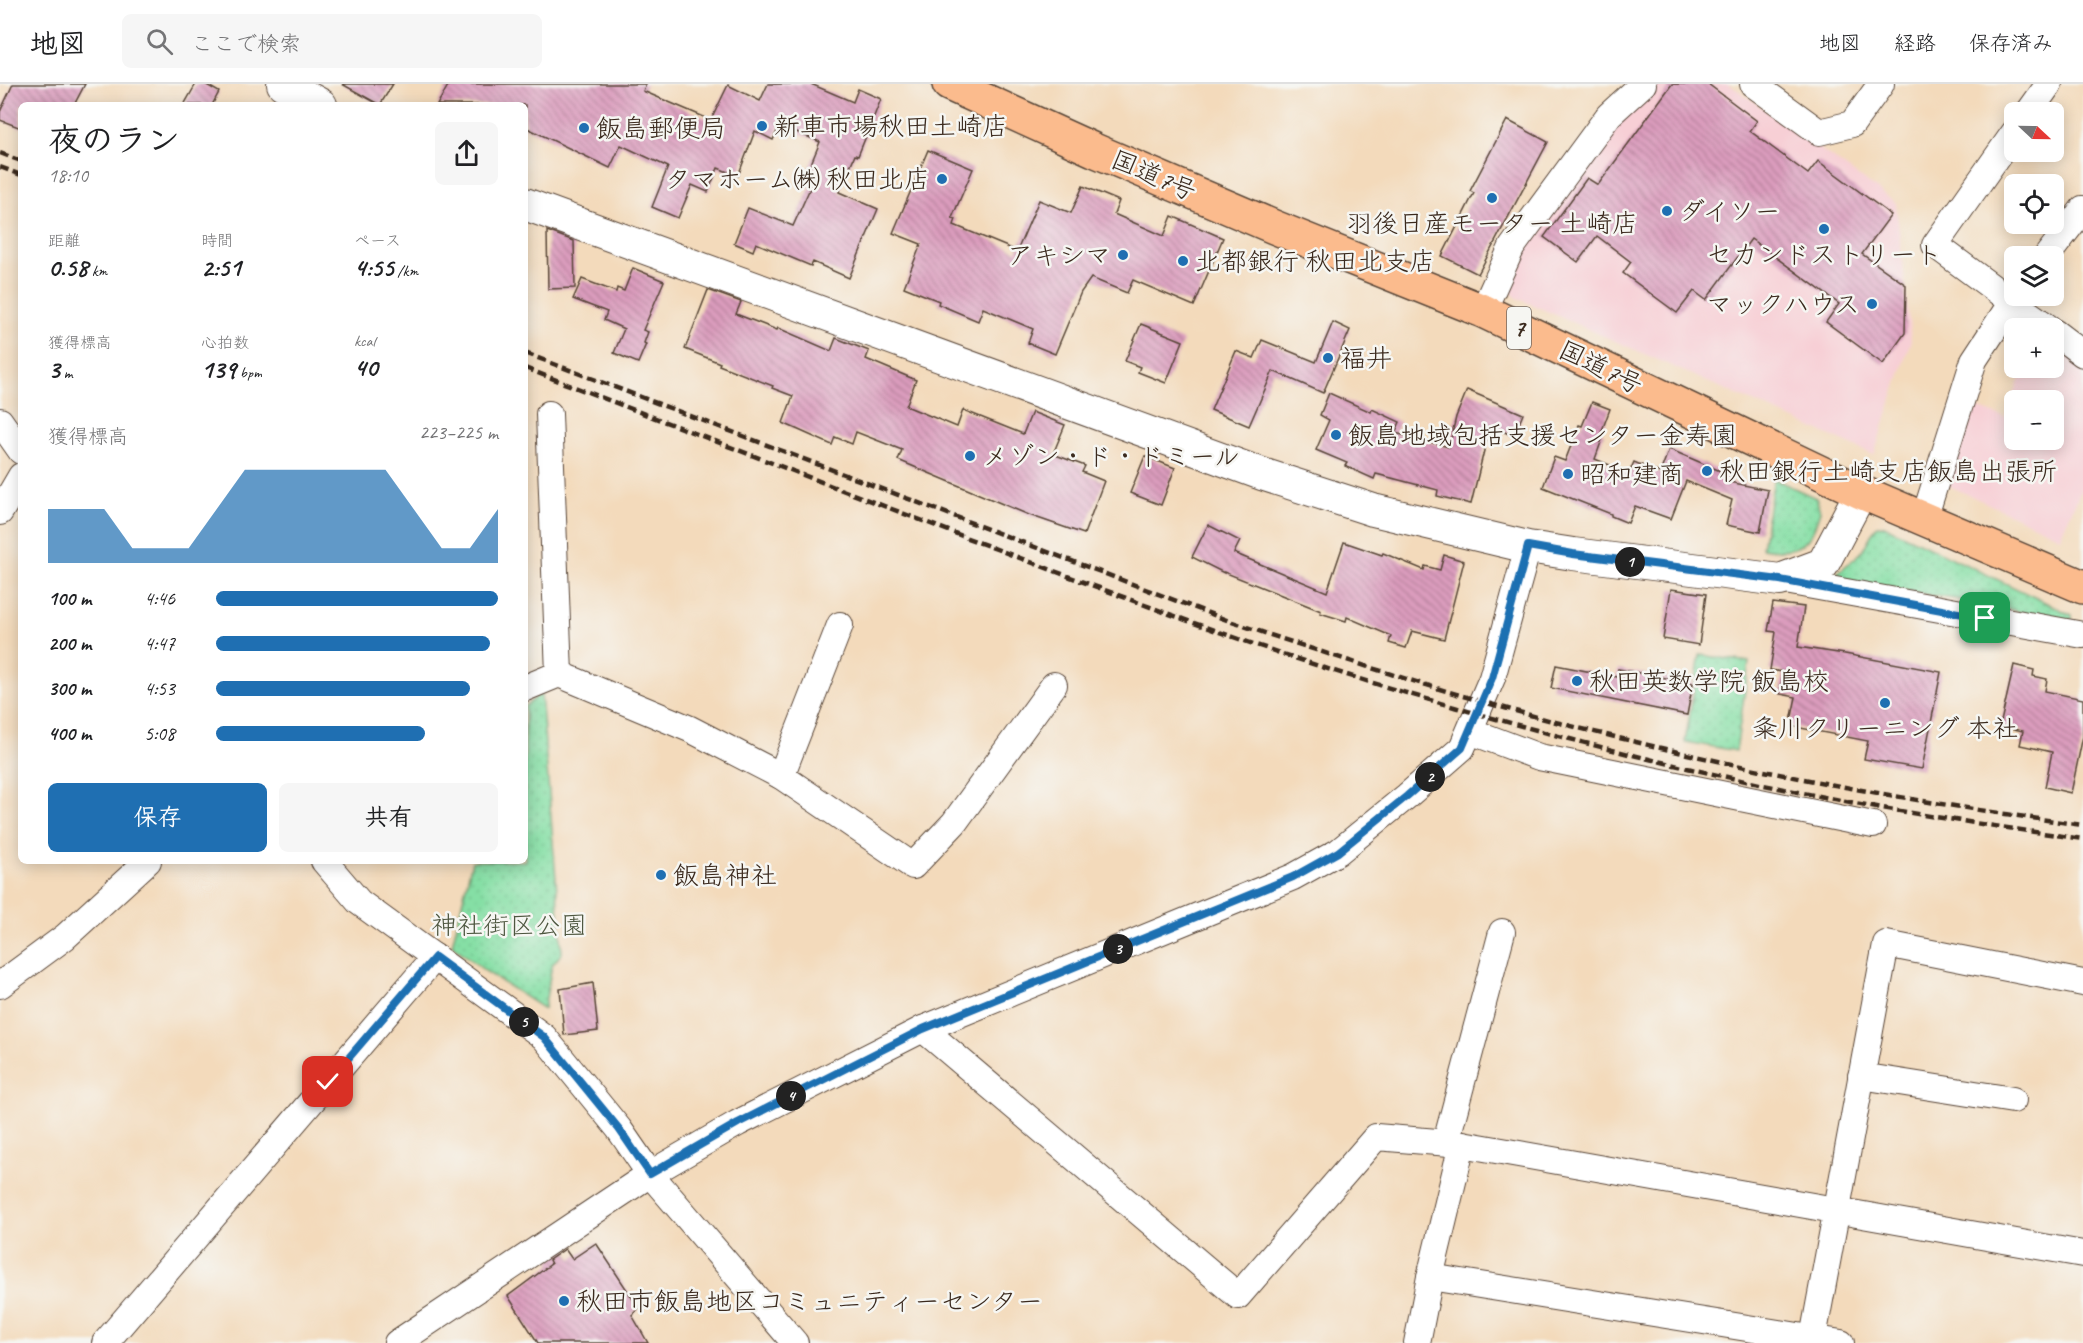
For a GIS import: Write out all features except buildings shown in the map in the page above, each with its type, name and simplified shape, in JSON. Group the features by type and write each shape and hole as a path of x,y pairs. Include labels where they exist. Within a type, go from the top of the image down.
{"highway":[{"name":"国道7号","path":"949,84 1094,150 1274,227 1484,311 1861,492 2083,587"}],"street":[{"path":"283,84 316,102"},
{"path":"1484,311 1512,247 1609,116 1643,84"},
{"path":"1753,84 1819,132 1852,124 1881,84"},
{"path":"2036,102 2049,84"},
{"path":"2004,147 1935,245 2004,292"},
{"path":"528,205 1262,474 1373,510 1528,546 1573,554 1780,580 2083,635"},
{"path":"2055,246 2083,209"},
{"path":"1924,519 1974,360 2010,306"},
{"path":"2023,306 2037,318"},
{"path":"2064,340 2083,354"},
{"path":"549,414 559,674"},
{"path":"0,421 18,447"},
{"path":"0,512 18,481"},
{"path":"1780,580 1823,564 1861,492"},
{"path":"397,1343 650,1174 738,1123 923,1029 1293,877 1338,852 1462,748 1492,678 1528,546"},
{"path":"781,776 840,624"},
{"path":"528,687 559,674 690,729 781,776 913,866 954,823 1054,686"},
{"path":"1470,731 1539,757 1873,825"},
{"path":"0,985 65,937 96,906 109,898 145,864"},
{"path":"327,864 359,902 544,1037 619,1129 650,1174 795,1343"},
{"path":"1417,1343 1454,1143 1502,932"},
{"path":"1813,1341 1886,944 2083,983"},
{"path":"105,1343 435,957"},
{"path":"923,1029 1238,1296 1376,1137 1454,1143 2083,1254"},
{"path":"1861,1076 2013,1100"},
{"path":"1430,1277 1813,1341 1841,1343"}],"shaded area":[{"path":"1656,84 1729,84 1896,203 1911,340 1874,455 1517,298 1509,291 1508,282 1519,254 1634,103"},
{"path":"2064,349 2083,362 2083,486 2060,537 1943,483 1969,405 2004,418 2004,450 2064,450 2064,390 2016,390 2020,378 2064,378"}],"green space":[{"path":"1774,479 1816,498 1820,511 1810,536 1793,548 1780,550 1762,548"},
{"path":"1878,525 1885,526 2072,615 2072,620 2066,622 1985,604 1837,580 1835,575 1861,553"},
{"path":"1700,655 1749,662 1736,751 1685,742"},
{"name":"神社街区公園","path":"541,694 562,953 552,965 544,1009 485,971 452,945 471,864 528,864 528,704"}],"railway":[{"path":"0,153 18,160"},
{"path":"0,167 18,174"},
{"path":"528,354 1232,622 1433,687 1585,730 1803,779 1971,809 2083,825"},
{"path":"528,369 1153,608 1347,675 1592,745 1715,774 1901,811 2083,839"}],"place":[{"name":"新車市場秋田土崎店","path":"762,126"},
{"name":"飯島郵便局","path":"584,128"},
{"name":"タマホーム㈱ 秋田北店","path":"942,179"},
{"name":"羽後日産モーター 土崎店","path":"1492,198"},
{"name":"ダイソー","path":"1667,211"},
{"name":"セカンドストリート","path":"1824,229"},
{"name":"アキシマ","path":"1123,255"},
{"name":"北都銀行 秋田北支店","path":"1183,261"},
{"name":"マックハウス","path":"1872,304"},
{"name":"福井","path":"1328,358"},
{"name":"飯島地域包括支援センター金寿園","path":"1336,435"},
{"name":"メゾン・ド・ドミール","path":"970,456"},
{"name":"秋田銀行土崎支店飯島出張所","path":"1707,471"},
{"name":"昭和建商","path":"1568,474"},
{"name":"秋田英数学院 飯島校","path":"1577,681"},
{"name":"粂川クリーニング 本社","path":"1885,703"},
{"name":"飯島神社","path":"661,875"},
{"name":"秋田市飯島地区コミュニティーセンター","path":"564,1301"}],"route":[{"path":"328,1082 435,957 544,1037 619,1129 650,1174 738,1123 923,1029 1293,877 1338,852 1462,748 1492,678 1528,546 1573,554 1780,580 1985,618"}]}
